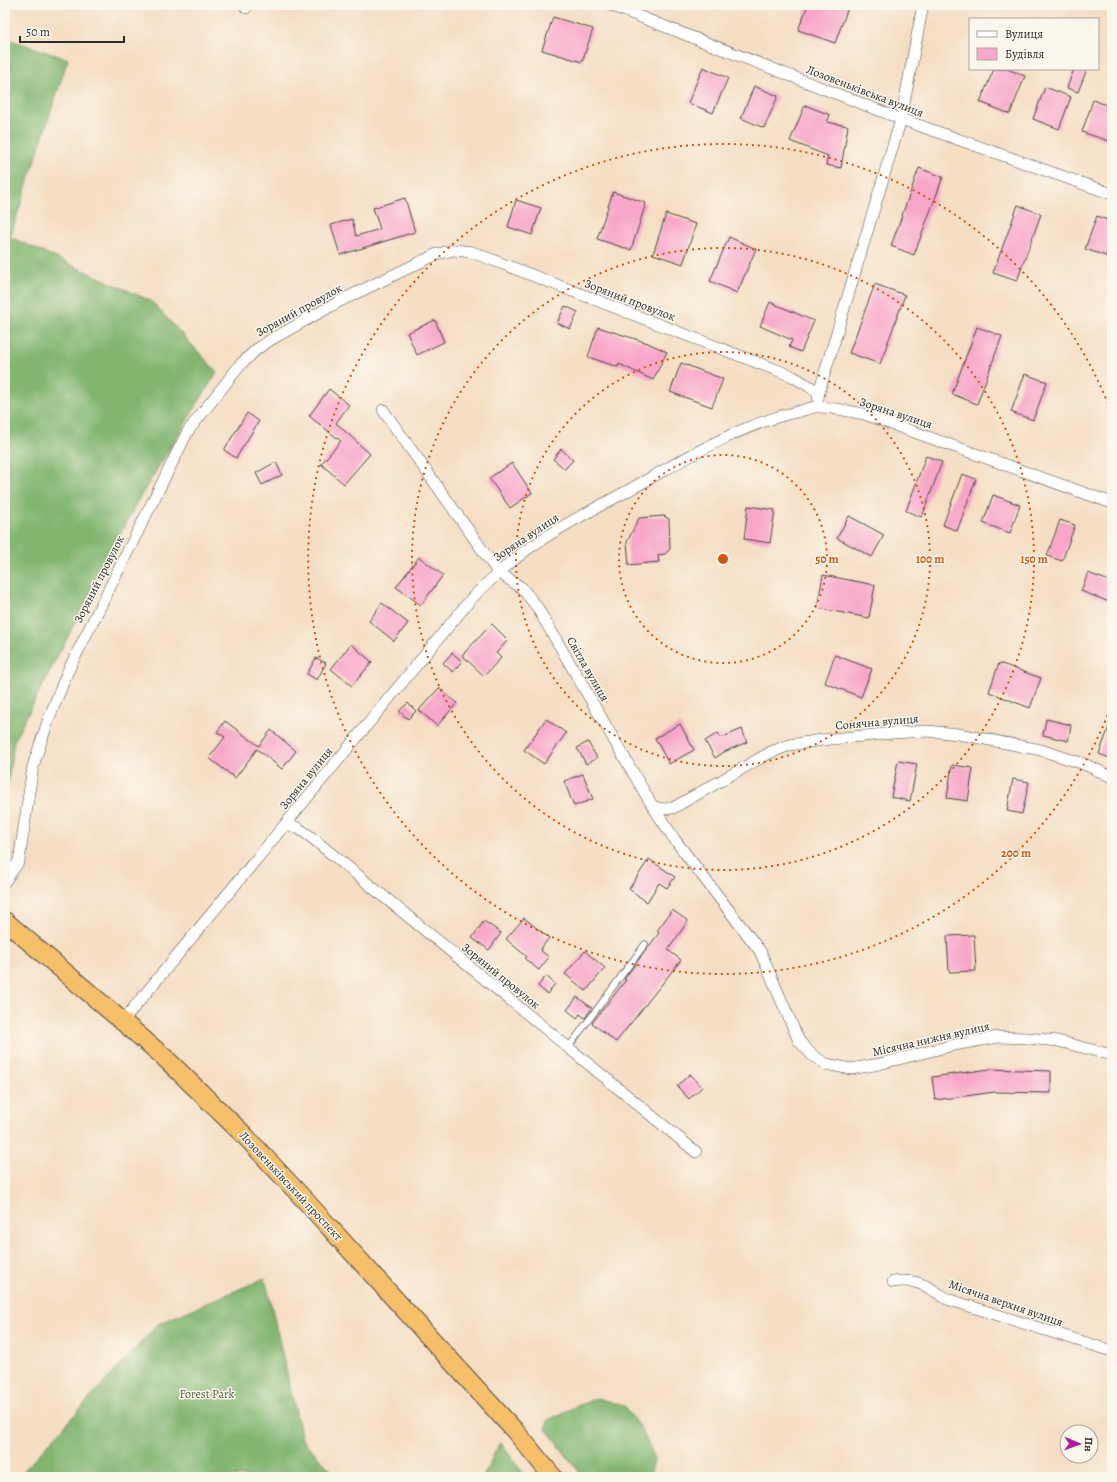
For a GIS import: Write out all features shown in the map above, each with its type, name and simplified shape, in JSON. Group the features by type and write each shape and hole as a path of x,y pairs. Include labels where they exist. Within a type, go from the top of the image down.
{"highway":[{"name":"Лозовеньківський проспект","path":"5,921 164,1057 245,1136 510,1425 553,1477"}],"street":[{"name":"Лозовеньківська вулиця","path":"610,5 901,119 1112,194"},
{"path":"817,407 819,392 901,119 923,5"},
{"name":"Зоряний провулок","path":"5,881 19,861 33,766 48,721 70,666 188,431 241,364 257,349 272,339 340,301 401,271 437,254 454,250 472,252 792,376 819,392"},
{"name":"Зоряна вулиця","path":"122,1022 435,641 471,599 498,572 535,544 586,513 631,490 701,450 756,424 817,407 864,414 1112,503"},
{"name":"Світла вулиця","path":"383,410 498,572 522,588 537,607 653,807 675,840 760,951 799,1041 812,1056 826,1064 851,1069"},
{"name":"Сонячна вулиця","path":"653,807 664,809 673,808 771,752 790,745 822,740 921,731 959,734 1041,750 1084,764 1112,777"},
{"name":"Зоряний провулок","path":"286,824 298,828 311,837 696,1152"},
{"name":"Місячна нижня вулиця","path":"851,1069 879,1064 954,1045 998,1037 1058,1041 1112,1055"},
{"name":"Місячна верхня вулиця","path":"893,1282 904,1280 915,1281 924,1284 947,1298 1112,1351"}],"lane":[{"path":"568,1048 645,944"}],"green space":[{"path":"5,38 68,59 10,237 151,301 217,372 137,502 14,741 5,804"},
{"name":"Forest Park","path":"265,1278 302,1439 337,1477 18,1477 158,1324"},
{"path":"597,1398 624,1406 641,1429 655,1458 649,1477 583,1477 546,1429 548,1420"},
{"path":"500,1442 526,1477 483,1477"}],"building":[{"path":"808,5 849,5 835,43 798,30"},
{"path":"553,17 593,29 582,62 542,50"},
{"path":"703,67 728,78 713,113 688,103"},
{"path":"994,70 1010,70 1025,76 1010,114 980,102"},
{"path":"1074,70 1087,70 1078,92 1067,88"},
{"path":"754,86 778,96 764,128 741,118"},
{"path":"1045,87 1071,97 1059,129 1033,119"},
{"path":"1093,100 1112,107 1112,133 1109,141 1082,132"},
{"path":"805,105 830,115 827,122 848,126 841,168 826,165 828,156 790,141"},
{"path":"919,168 943,177 914,255 891,246"},
{"path":"613,192 646,203 631,250 597,239"},
{"path":"405,198 415,232 340,255 331,225 352,219 356,236 380,229 373,208"},
{"path":"516,200 541,208 532,235 508,227"},
{"path":"1018,205 1041,214 1017,281 993,273"},
{"path":"666,214 696,224 683,264 653,254"},
{"path":"1097,216 1112,222 1112,258 1085,249"},
{"path":"729,237 756,249 737,293 710,281"},
{"path":"875,284 905,295 880,364 849,353"},
{"path":"770,302 814,321 801,352 789,347 792,340 760,326"},
{"path":"565,306 578,312 570,329 557,323"},
{"path":"435,320 444,342 417,355 407,333"},
{"path":"598,327 648,343 667,352 653,380 619,364 618,367 588,357"},
{"path":"977,327 1002,336 977,404 952,394"},
{"path":"681,363 723,379 712,407 670,392"},
{"path":"1025,374 1047,382 1033,420 1011,412"},
{"path":"329,389 349,405 336,423 370,454 344,484 321,464 341,441 309,416"},
{"path":"247,413 259,421 236,458 224,450"},
{"path":"561,449 573,460 565,469 553,459"},
{"path":"926,456 942,462 922,517 906,511"},
{"path":"276,462 282,475 262,485 256,473"},
{"path":"512,463 532,493 510,508 489,478"},
{"path":"962,474 976,479 957,531 943,525"},
{"path":"993,495 1020,505 1010,533 983,523"},
{"path":"748,506 775,510 770,543 744,539"},
{"path":"664,516 669,519 670,549 665,554 658,555 659,562 629,565 627,542 639,518"},
{"path":"849,516 884,535 872,557 837,538"},
{"path":"1060,520 1075,525 1062,561 1047,556"},
{"path":"419,557 443,575 421,605 396,587"},
{"path":"1088,573 1112,582 1112,603 1081,591"},
{"path":"823,575 875,585 869,618 817,608"},
{"path":"382,603 408,623 394,641 369,621"},
{"path":"492,624 508,640 496,653 501,658 484,676 462,655"},
{"path":"351,644 372,662 352,686 331,669"},
{"path":"452,653 462,661 453,672 443,663"},
{"path":"835,655 872,669 861,697 825,683"},
{"path":"316,658 326,663 317,680 307,674"},
{"path":"999,663 1041,678 1030,708 989,692"},
{"path":"439,688 457,703 437,726 419,710"},
{"path":"408,703 416,711 408,719 399,711"},
{"path":"546,719 566,733 544,764 524,750"},
{"path":"1046,719 1071,725 1068,741 1043,735"},
{"path":"225,721 259,746 271,730 296,751 282,769 257,749 235,778 209,758 225,737 217,732"},
{"path":"1112,722 1112,759 1099,754"},
{"path":"680,724 694,750 669,764 655,738"},
{"path":"742,729 747,742 724,752 715,758 705,741 718,733 721,738"},
{"path":"588,742 597,758 586,764 577,748"},
{"path":"898,761 917,764 910,801 891,797"},
{"path":"952,765 973,768 968,801 947,798"},
{"path":"583,774 593,799 574,806 564,781"},
{"path":"1013,779 1029,782 1022,814 1007,811"},
{"path":"649,859 675,877 667,888 659,883 647,902 629,889"},
{"path":"672,910 688,921 668,950 681,960 616,1042 592,1023 626,980 624,979 659,933 657,931"},
{"path":"524,918 549,938 540,950 549,957 539,970 525,959 527,957 506,939"},
{"path":"484,921 501,933 489,950 472,938"},
{"path":"974,935 976,971 949,972 947,936"},
{"path":"585,951 605,968 586,991 565,974"},
{"path":"546,976 555,984 547,994 538,986"},
{"path":"577,997 592,1008 585,1018 580,1014 577,1018 567,1010"},
{"path":"990,1069 1051,1071 1051,1093 995,1092 935,1100 932,1077"},
{"path":"690,1074 702,1087 689,1099 677,1086"}]}
